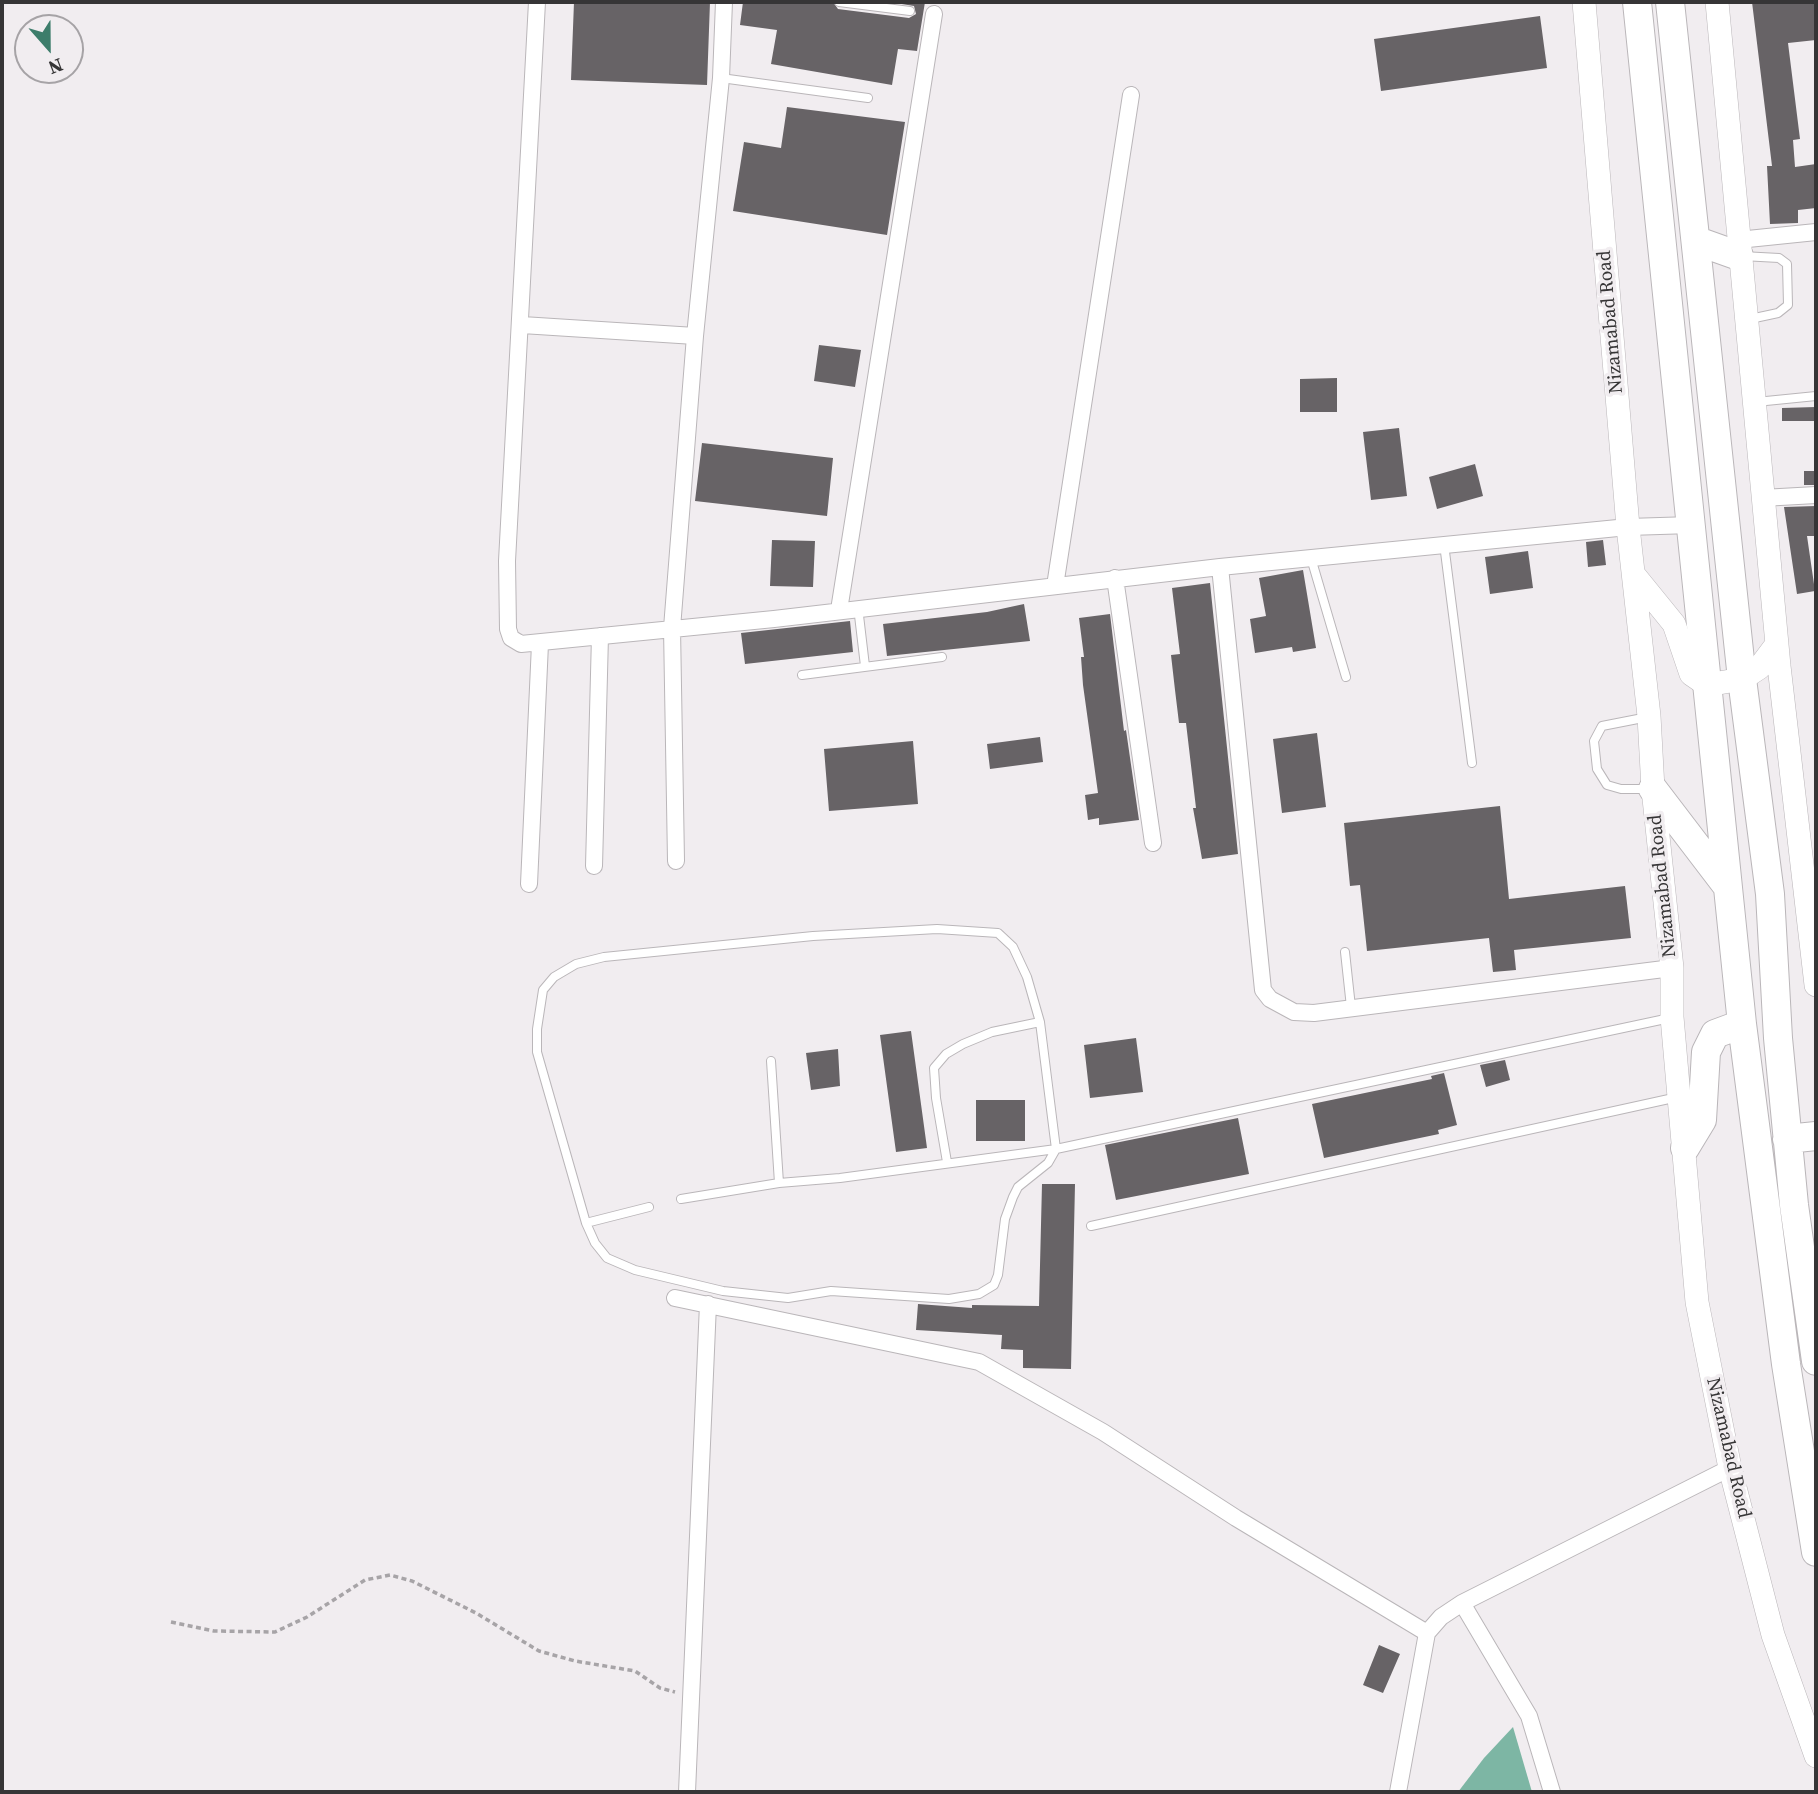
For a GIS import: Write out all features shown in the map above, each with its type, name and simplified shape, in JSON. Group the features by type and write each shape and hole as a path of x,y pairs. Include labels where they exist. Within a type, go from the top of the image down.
{"highway":[{"path":"1637,2 1742,1024 1786,1364 1816,1552"},
{"path":"1670,2 1742,680 1770,894 1794,1205 1816,1361"},
{"path":"1697,241 1738,248"},
{"path":"1712,732 1728,718 1734,718 1748,730"},
{"path":"1653,789 1727,886"},
{"path":"1685,1149 1702,1120 1706,1052 1715,1034 1742,1024"},
{"path":"1787,1139 1816,1136"}],"main road":[{"name":"Nizamabad Road","path":"1584,2 1628,527 1649,716 1653,789 1672,968 1672,1017 1697,1302 1730,1468 1773,1635 1816,1756"},
{"path":"1717,2 1762,498 1777,644 1806,861 1816,985"},
{"path":"1635,576 1674,624 1691,674 1707,685 1742,680 1759,668 1777,644"}],"street":[{"path":"537,2 522,325 507,561 508,629 511,638 521,644 540,644 1220,566 1628,527 1692,525"},
{"path":"676,861 672,628 695,336 721,78 724,2"},
{"path":"839,610 934,14"},
{"path":"1055,586 1131,95"},
{"path":"1738,248 1816,232"},
{"path":"522,325 695,336"},
{"path":"1762,498 1816,495"},
{"path":"1220,566 1263,990 1279,1007 1294,1012 1351,1007 1672,968"},
{"path":"1115,578 1153,843"},
{"path":"594,866 600,636"},
{"path":"529,884 540,644"},
{"path":"675,1298 979,1362 1103,1432 1236,1518 1427,1633"},
{"path":"687,1792 708,1304"},
{"path":"1398,1792 1427,1633 1441,1617 1462,1603 1730,1468"},
{"path":"1462,1603 1529,1716 1552,1792"}],"lane":[{"path":"839,2 910,12"},
{"path":"721,78 868,98"},
{"path":"1738,248 1779,258 1787,264 1790,295 1788,305 1778,313 1745,320"},
{"path":"1753,403 1816,396"},
{"path":"1444,544 1472,763"},
{"path":"1311,558 1346,677"},
{"path":"858,607 865,666"},
{"path":"802,675 942,657"},
{"path":"1649,716 1602,726 1594,741 1597,769 1607,785 1621,789 1653,789"},
{"path":"937,929 998,933 1013,947 1027,976 1040,1022 1056,1149 1048,1163 1018,1188 1013,1198 1005,1219 999,1275 994,1285 979,1294 949,1299 831,1291 788,1298 723,1291 635,1270 607,1258 595,1243 586,1223 537,1052 537,1029 543,990 554,977 576,964 604,957 813,936 937,929"},
{"path":"1345,952 1351,1007"},
{"path":"681,1199 779,1183 840,1178 1056,1149 1672,1017"},
{"path":"947,1162 934,1068 946,1054 963,1044 992,1032 1040,1022"},
{"path":"771,1061 779,1183"},
{"path":"1091,1226 1681,1097"},
{"path":"586,1223 649,1207"}],"path":[{"path":"171,1622 214,1631 275,1632 307,1617 365,1580 390,1575 412,1581 476,1613 540,1651 575,1661 635,1671 660,1688 690,1696"}],"shaded area":[{"path":"1513,1727 1532,1792 1458,1792 1484,1758"}],"building":[{"path":"574,2 710,2 707,85 571,80"},
{"path":"743,2 833,2 838,9 909,18 916,14 914,6 889,2 925,2 917,51 898,49 892,85 771,64 777,30 740,25"},
{"path":"1752,2 1816,2 1816,40 1788,43 1800,139 1793,140 1795,167 1816,164 1816,208 1798,210 1798,223 1770,224 1767,166 1772,166"},
{"path":"1540,16 1547,68 1381,91 1374,39"},
{"path":"787,107 905,122 887,235 733,211 744,142 781,148"},
{"path":"819,345 861,350 855,387 814,381"},
{"path":"1337,378 1337,412 1300,412 1300,379"},
{"path":"1816,407 1816,421 1782,421 1782,408"},
{"path":"1399,428 1407,496 1371,500 1363,432"},
{"path":"702,443 833,458 827,516 695,501"},
{"path":"1475,464 1483,496 1437,509 1429,477"},
{"path":"1804,471 1816,471 1816,485 1804,485"},
{"path":"1816,506 1816,536 1807,536 1815,591 1797,594 1784,507"},
{"path":"772,540 815,541 813,587 770,586"},
{"path":"1603,540 1606,565 1588,567 1586,542"},
{"path":"1528,551 1533,588 1490,594 1485,557"},
{"path":"1303,570 1316,648 1293,652 1292,647 1255,653 1250,619 1266,616 1259,578"},
{"path":"1210,583 1238,854 1202,859 1193,808 1196,808 1186,723 1179,723 1171,655 1180,654 1172,588"},
{"path":"1024,604 1030,641 887,656 883,624 987,612"},
{"path":"1110,614 1124,731 1126,730 1139,820 1099,825 1099,818 1088,820 1085,795 1098,793 1083,685 1081,657 1084,657 1079,618"},
{"path":"850,621 853,652 745,664 741,633"},
{"path":"1317,733 1326,807 1282,813 1273,739"},
{"path":"1040,737 1043,762 990,769 987,744"},
{"path":"913,741 918,804 829,811 824,749"},
{"path":"1500,806 1509,899 1625,886 1631,938 1514,950 1516,970 1493,972 1489,938 1367,951 1360,885 1350,886 1344,823"},
{"path":"911,1031 927,1148 896,1152 880,1035"},
{"path":"1136,1038 1143,1092 1090,1098 1084,1045"},
{"path":"838,1049 840,1086 811,1090 806,1053"},
{"path":"1505,1060 1510,1080 1486,1087 1480,1065"},
{"path":"1444,1073 1457,1125 1438,1130 1439,1134 1324,1158 1312,1104 1432,1079 1431,1076"},
{"path":"976,1100 1025,1100 1025,1141 976,1141"},
{"path":"1238,1118 1249,1174 1116,1200 1105,1145"},
{"path":"1042,1184 1075,1184 1071,1369 1023,1368 1023,1350 1001,1349 1002,1335 916,1330 918,1304 972,1308 972,1305 1039,1306"},
{"path":"1379,1645 1400,1654 1383,1693 1363,1685"}]}
